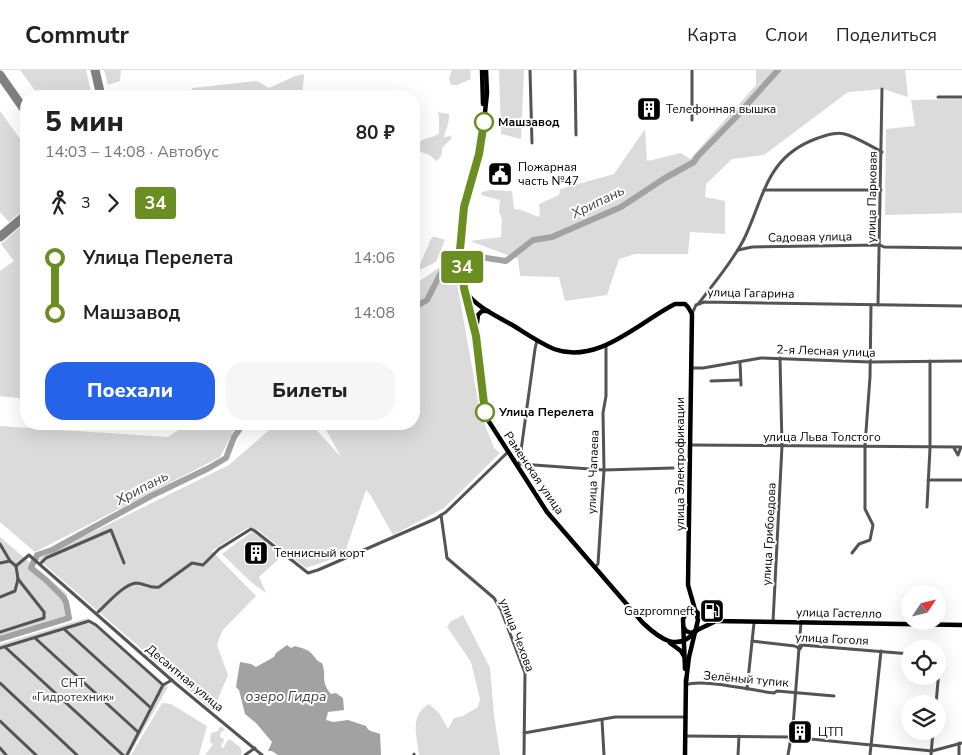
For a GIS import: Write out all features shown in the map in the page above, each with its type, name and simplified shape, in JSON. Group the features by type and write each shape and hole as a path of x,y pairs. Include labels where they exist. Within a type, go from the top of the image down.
{"main road":[{"path":"482,70 484,122"},
{"path":"484,122 487,93 486,70"},
{"name":"Раменская улица","path":"484,122 479,154 464,207 460,250 464,288 476,336 485,414 489,424 519,466 547,512 643,623 684,656"},
{"path":"464,288 478,309 474,313 470,312 468,306"},
{"path":"475,302 537,340 554,349 565,351 587,350 606,346 675,304 685,304 692,314"},
{"path":"476,336 478,315 482,311 490,311"},
{"name":"улица Электрофикации","path":"692,314 688,585 697,612"},
{"path":"686,684 698,620 697,612 692,611 685,613 683,626 686,684 686,755"},
{"name":"улица Гастелло","path":"697,612 707,620 754,623 961,624"},
{"name":"улица Гастелло","path":"683,640 696,630 715,621"},
{"path":"683,626 689,632 696,630"},
{"path":"662,638 674,643 683,640"}],"street":[{"path":"530,70 532,143"},
{"path":"575,70 576,135"},
{"path":"692,70 692,120"},
{"name":"улица Парковая","path":"878,305 882,246 882,89"},
{"path":"938,97 962,97"},
{"path":"699,303 744,239 764,190 773,172 784,157 816,138 832,133 846,134 882,152"},
{"path":"764,190 881,190"},
{"name":"Садовая улица","path":"737,250 752,247 882,246 962,248"},
{"name":"улица Гагарина","path":"692,314 699,303 962,306"},
{"path":"852,553 859,544 870,540 872,525 865,509 865,445 871,305"},
{"path":"537,340 534,349 519,466 604,470 674,468"},
{"name":"улица Чапаева","path":"595,568 598,564 604,470 603,413 606,396 606,346"},
{"name":"2-я Лесная улица","path":"690,368 703,368 761,358 870,362 962,361"},
{"name":"улица Грибоедова","path":"773,623 782,446 780,358"},
{"path":"927,507 930,448 930,361"},
{"path":"712,381 740,383 740,362"},
{"name":"улица Льва Толстого","path":"690,445 865,445 954,448"},
{"path":"98,613 122,589 131,584 136,583 153,588 158,587 192,563 203,565 219,548 248,530 255,531 308,573 318,570 441,516 508,452"},
{"path":"928,480 962,480"},
{"name":"улица Чехова","path":"441,516 447,558 494,598 501,610 526,673 524,755"},
{"path":"40,564 46,558 110,530 124,563"},
{"path":"0,544 16,566 18,579 15,592 0,597"},
{"name":"Десантная улица","path":"16,566 29,555 98,613 172,680 262,755"},
{"path":"0,563 10,560"},
{"path":"0,632 44,618 44,612 18,579"},
{"path":"2,647 89,621 96,624 163,684"},
{"path":"788,755 793,726 801,622"},
{"path":"747,689 754,623"},
{"path":"64,629 152,708"},
{"path":"34,637 138,732"},
{"name":"улица Гоголя","path":"752,641 795,646 800,649 802,645 901,653"},
{"path":"2,647 123,755"},
{"path":"870,755 881,651"},
{"path":"127,755 163,684 172,680"},
{"path":"0,683 77,755"},
{"name":"Зелёный тупик","path":"686,684 691,683 774,693 777,691 834,696"},
{"path":"524,733 620,717 686,717"},
{"path":"602,720 604,755"},
{"path":"0,721 36,755"},
{"path":"686,736 790,737 931,753 960,743 959,755"},
{"path":"738,755 739,736"},
{"path":"931,753 932,740"},
{"path":"0,748 6,755"},
{"path":"245,755 254,748"}],"green space":[{"path":"20,70 86,70 91,90 35,90"},
{"path":"104,70 121,70 120,81 108,85"},
{"path":"452,70 470,70 471,79 457,85 451,85 449,78"},
{"path":"499,70 524,70 521,139 501,134"},
{"path":"756,70 905,70 908,97 883,89 848,92 764,155 732,159 706,184 705,197 725,201 725,234 690,232 688,254 635,254 619,259 607,295 565,301 559,277 520,276 518,259 470,241 501,237 500,200 481,195 482,192 491,190 512,191 514,209 540,217 539,204 559,195 560,189 614,174 645,129 647,161 681,153 690,159 756,85"},
{"path":"304,74 302,90 191,90 193,88 257,81 269,88"},
{"path":"962,99 962,213 885,215 886,129 915,126 911,100"},
{"path":"0,111 20,139 20,213 9,222 0,212"},
{"path":"437,112 449,114 444,137 450,135 452,138 442,148 441,156 436,161 420,152 420,142 439,134 439,115"},
{"path":"20,227 20,398 0,396 0,271 14,261 1,244"},
{"path":"432,237 445,240 436,262 420,270 420,264"},
{"path":"453,261 480,412 494,448 500,453 444,508 393,535 366,490 344,555 306,568 258,530 247,528 212,551 256,596 222,631 217,645 228,675 213,711 38,559 229,465 269,430 316,430 341,457 326,430 420,430 420,281"},
{"path":"0,426 20,427 20,430 61,430 168,437 178,430 234,430 220,457 35,552 0,522"},
{"path":"253,531 283,555 259,577 266,593 251,582 222,554"},
{"path":"0,537 67,594 71,620 0,642"},
{"path":"463,615 490,668 500,755 419,755 416,733 417,720 419,714 429,704 439,713 448,729 454,718 463,716 478,707 480,699 471,662 447,627 450,622"},
{"name":"СНТ «Гидротехник»","path":"87,618 168,687 129,755 0,755 0,644"},
{"path":"162,703 171,704 207,726 199,755 131,755"},
{"path":"220,726 225,730 221,732 220,737 224,739 221,744 222,748 224,748 227,741 231,740 240,747 241,755 205,755 213,744 210,742 211,733 218,731"}],"water":[{"name":"озеро Гидра","path":"287,645 291,648 295,646 310,652 322,663 326,686 331,694 336,693 343,698 344,710 328,712 326,720 333,722 348,720 366,726 370,731 380,734 381,755 278,755 268,751 272,742 256,723 245,714 239,690 236,687 240,662 256,667 274,657 276,653"}],"waterway":[{"name":"Хрипань","path":"420,304 427,300 448,259 467,255 506,261 533,240 552,237 621,207 665,178 694,162 778,70"},
{"name":"Хрипань","path":"36,558 37,555 52,550 226,458 239,430"},
{"name":"Хрипань","path":"0,639 69,618 66,602 63,597 31,568 34,561"}],"taxiway":[{"path":"95,70 100,90"},
{"path":"0,75 20,103"},
{"path":"0,237 20,220"}],"bus line":[{"name":"34","path":"484,122 479,154 464,207 460,250 464,288 476,336 485,412"}],"place":[{"name":"Телефонная вышка","path":"649,109"},
{"name":"Машзавод","path":"484,122"},
{"name":"Пожарная часть №47","path":"500,174"},
{"name":"Улица Перелета","path":"485,412"},
{"name":"Теннисный корт","path":"256,553"},
{"name":"Gazpromneft","path":"712,611"},
{"name":"ЦТП","path":"800,732"}]}
